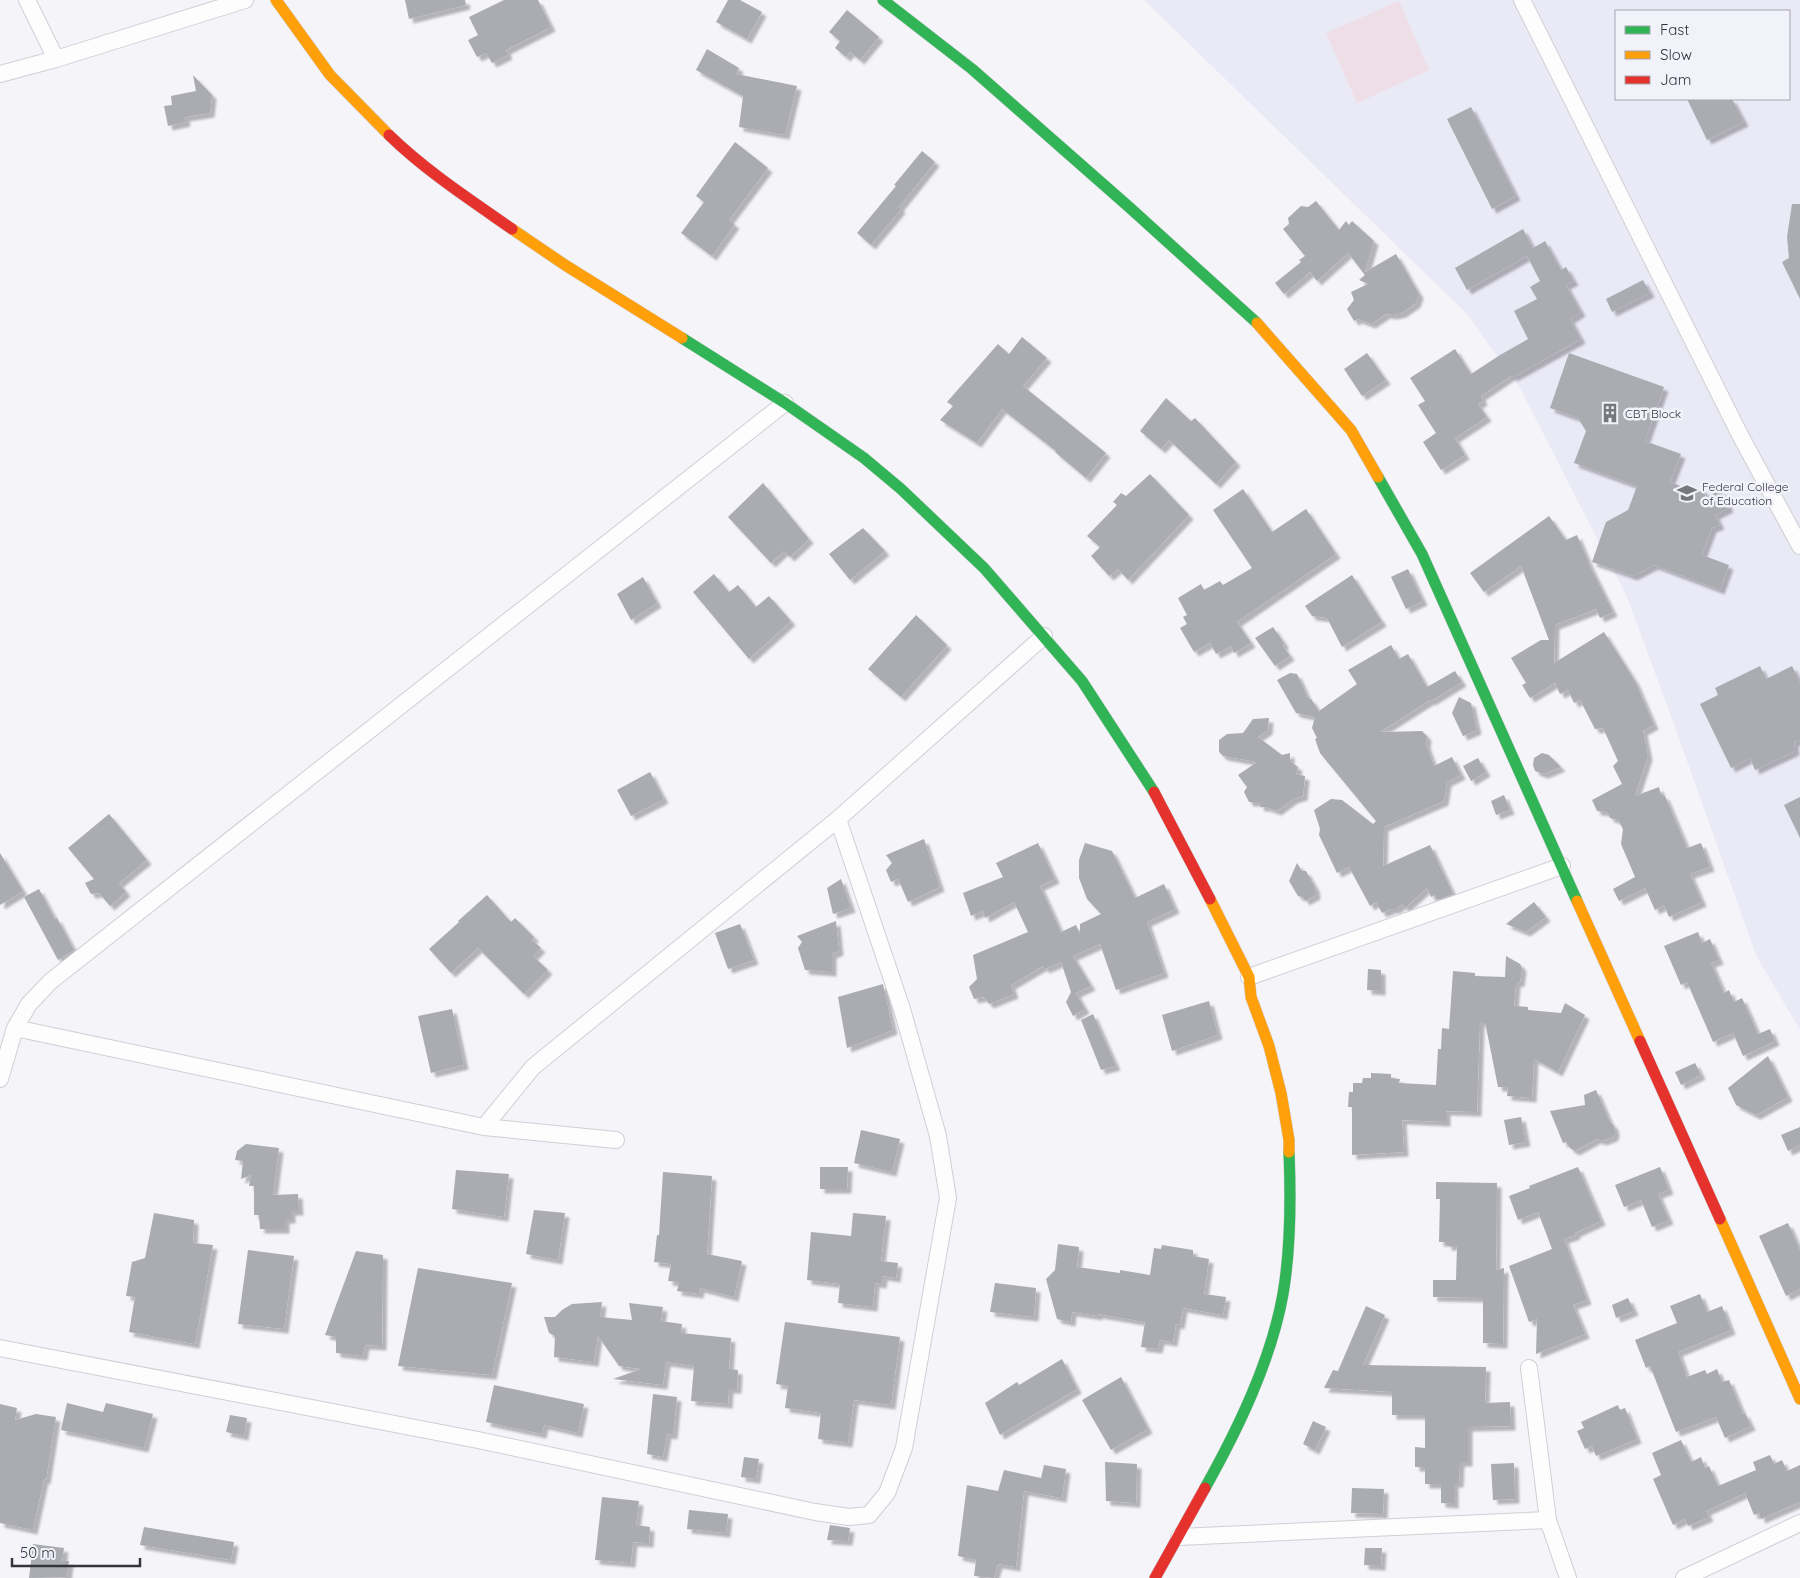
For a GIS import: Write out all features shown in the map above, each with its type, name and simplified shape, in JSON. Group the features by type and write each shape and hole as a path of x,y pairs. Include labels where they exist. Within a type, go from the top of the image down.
{"main road":[{"path":"276,0 330,75 407,153 448,185 565,265 785,403 864,458 901,489 984,568 1082,681 1158,800 1198,874 1249,977 1251,997 1269,1046 1281,1093 1289,1140 1291,1202 1283,1294 1273,1335 1246,1406 1222,1456 1179,1538 1155,1578"},
{"path":"883,0 972,69 1256,322 1351,430 1422,554 1800,1399"}],"street":[{"path":"27,0 56,59"},
{"path":"0,74 56,59 244,0"},
{"path":"1522,0 1740,434 1800,546"},
{"path":"0,1079 15,1028 29,1004 51,981 785,403"},
{"path":"484,1127 532,1067 838,820 1044,636"},
{"path":"0,1348 478,1440 814,1512 848,1517 869,1515 887,1493 904,1448 948,1198 938,1136 902,1009 838,820"},
{"path":"1249,977 1562,866"},
{"path":"15,1028 484,1127 616,1140"},
{"path":"1529,1368 1548,1520 1568,1578"},
{"path":"1179,1538 1548,1520"},
{"path":"1684,1578 1800,1523"}],"shaded area":[{"name":"Federal College of Education","path":"1144,0 1800,0 1800,1030 1756,955 1627,597 1521,390 1467,314"},
{"path":"1399,1 1429,70 1357,103 1326,33"}],"building":[{"path":"405,0 465,0 466,5 409,19"},
{"path":"504,0 538,0 551,27 506,50 508,55 492,63 486,53 477,57 468,40 478,35 469,17"},
{"path":"728,0 740,0 762,12 747,39 716,22"},
{"path":"847,10 879,37 860,60 850,52 846,57 835,48 840,41 829,32"},
{"path":"707,49 739,68 736,74 797,86 785,135 739,127 743,96 696,70"},
{"path":"193,75 212,95 210,113 185,117 186,122 168,126 164,106 172,105 171,96 196,91"},
{"path":"1687,100 1733,100 1744,122 1707,140"},
{"path":"1471,107 1516,196 1492,209 1447,119"},
{"path":"735,142 768,168 729,220 735,224 712,256 681,233 704,202 696,196"},
{"path":"922,151 935,162 899,207 901,209 871,245 857,233"},
{"path":"1316,201 1339,230 1346,221 1349,225 1352,221 1374,241 1365,272 1396,254 1419,294 1416,303 1402,313 1386,314 1371,324 1358,319 1354,321 1347,309 1354,300 1351,292 1368,284 1359,280 1365,275 1348,253 1317,281 1310,272 1284,294 1275,283 1301,262 1299,260 1305,256 1283,229 1289,224 1288,218 1301,206 1308,207"},
{"path":"1792,204 1800,204 1800,299 1782,262 1789,258 1787,237"},
{"path":"1523,229 1533,248 1545,241 1561,270 1566,267 1574,281 1566,285 1581,312 1570,319 1581,339 1513,377 1512,375 1481,396 1483,401 1478,404 1487,417 1455,438 1465,455 1441,470 1423,442 1436,433 1418,405 1425,401 1410,378 1455,349 1471,374 1528,339 1514,311 1537,299 1530,287 1540,281 1527,256 1467,290 1455,268"},
{"path":"1643,280 1650,293 1612,312 1606,299"},
{"path":"1022,337 1047,358 1023,386 1106,453 1086,478 1056,451 1002,409 977,443 940,420 953,406 947,402 998,344 1009,354"},
{"path":"1367,353 1386,380 1362,396 1344,369"},
{"path":"1569,353 1664,387 1645,441 1681,454 1670,482 1694,491 1702,488 1706,497 1721,490 1729,508 1715,515 1720,525 1712,528 1702,555 1729,565 1720,590 1654,565 1633,576 1592,562 1606,522 1628,510 1637,486 1574,463 1586,431 1578,418 1550,408"},
{"path":"1166,398 1191,421 1195,418 1236,462 1216,484 1169,440 1161,449 1140,431"},
{"path":"1150,474 1189,515 1128,580 1118,569 1109,576 1091,556 1100,547 1087,536 1117,505 1113,502 1121,493 1126,496"},
{"path":"763,483 809,539 790,557 784,551 771,563 728,517"},
{"path":"1243,489 1272,532 1306,509 1336,554 1237,622 1251,643 1234,653 1231,646 1216,654 1210,643 1194,652 1180,628 1187,624 1183,617 1187,615 1178,598 1201,584 1204,590 1220,581 1223,585 1252,568 1213,510"},
{"path":"1549,516 1566,540 1577,535 1613,612 1600,618 1596,609 1555,625 1554,663 1604,632 1635,681 1654,725 1643,731 1648,756 1635,796 1659,787 1661,795 1665,796 1687,848 1701,843 1710,867 1690,874 1702,902 1669,917 1664,905 1655,910 1645,888 1619,901 1613,889 1635,877 1621,844 1623,829 1618,820 1610,818 1607,812 1597,811 1592,800 1622,784 1613,766 1618,761 1603,728 1595,729 1580,700 1574,703 1568,690 1560,694 1555,683 1530,698 1522,685 1526,683 1511,658 1541,640 1549,640 1521,566 1484,592 1470,573"},
{"path":"863,528 885,551 850,580 829,554"},
{"path":"1408,569 1423,601 1406,609 1391,577"},
{"path":"714,574 729,592 738,585 756,607 769,596 791,621 749,659 693,592"},
{"path":"1352,575 1382,622 1342,647 1327,618 1312,616 1305,606"},
{"path":"643,577 657,603 631,620 617,594"},
{"path":"916,615 947,645 901,697 868,669"},
{"path":"1273,627 1290,656 1275,666 1255,638"},
{"path":"1391,645 1399,659 1408,654 1427,687 1455,671 1462,682 1380,732 1422,731 1427,736 1426,744 1434,766 1452,757 1461,775 1447,782 1444,801 1384,827 1383,866 1430,845 1453,894 1437,900 1435,895 1431,897 1427,888 1405,908 1402,904 1396,909 1382,913 1376,902 1370,906 1349,867 1337,873 1319,835 1320,829 1314,810 1331,799 1342,800 1373,824 1376,821 1320,753 1315,739 1317,738 1312,728 1315,717 1296,713 1277,680 1290,673 1297,674 1308,698 1311,699 1319,711 1357,684 1348,670"},
{"path":"1760,666 1766,679 1792,666 1800,682 1800,740 1794,742 1795,751 1755,770 1750,758 1731,768 1700,704 1718,695 1715,688"},
{"path":"1459,697 1471,703 1477,730 1463,736 1452,713"},
{"path":"1269,718 1268,730 1258,737 1282,755 1290,753 1290,761 1298,767 1296,774 1305,776 1303,796 1293,799 1277,811 1260,807 1259,802 1249,802 1244,792 1247,787 1238,775 1257,762 1223,756 1219,752 1219,740 1227,734 1243,733 1253,719"},
{"path":"1542,753 1549,755 1561,767 1544,774 1535,771 1533,765 1534,758"},
{"path":"1478,758 1486,772 1471,781 1463,766"},
{"path":"650,772 664,799 631,816 617,790"},
{"path":"1504,795 1510,810 1496,815 1491,801"},
{"path":"1800,797 1800,838 1784,805"},
{"path":"109,814 147,860 119,883 126,892 110,906 99,893 91,894 85,883 94,879 68,848"},
{"path":"924,839 940,887 908,902 898,879 891,882 886,870 892,863 886,855"},
{"path":"1038,843 1055,879 1040,886 1061,932 1076,925 1080,934 1080,924 1101,914 1087,899 1079,878 1079,860 1085,843 1112,851 1135,898 1164,884 1175,909 1147,922 1164,973 1116,990 1100,944 1073,956 1091,986 1076,993 1085,1009 1073,1016 1066,1002 1071,992 1061,962 1045,969 1043,966 1011,985 1014,994 989,1004 984,997 974,999 969,987 977,979 973,955 1028,932 1014,902 985,918 983,911 971,916 963,893 1003,877 996,863"},
{"path":"0,853 23,891 0,905"},
{"path":"1297,863 1302,871 1306,871 1315,887 1316,895 1305,901 1303,897 1298,896 1289,881"},
{"path":"841,879 851,908 833,914 827,888"},
{"path":"39,889 74,950 58,960 24,897"},
{"path":"487,895 511,922 515,918 534,937 532,940 541,948 533,956 548,970 524,994 478,948 451,973 429,949"},
{"path":"1534,902 1546,917 1526,932 1506,924"},
{"path":"836,921 839,951 832,954 832,972 805,970 798,948 802,942 797,936"},
{"path":"740,924 754,960 728,969 715,933"},
{"path":"1698,932 1702,943 1710,939 1719,960 1711,963 1724,993 1729,990 1734,1002 1742,998 1758,1034 1770,1029 1775,1041 1743,1056 1733,1033 1713,1042 1687,982 1681,985 1664,946"},
{"path":"1506,956 1520,964 1522,968 1520,982 1516,983 1514,1006 1528,1007 1528,1010 1561,1013 1565,1003 1585,1015 1558,1072 1534,1059 1532,1098 1507,1096 1508,1087 1498,1087 1485,1022 1480,1022 1477,1112 1446,1111 1446,1122 1402,1120 1404,1152 1352,1155 1352,1107 1348,1107 1349,1092 1353,1092 1353,1083 1362,1083 1363,1078 1371,1078 1371,1073 1391,1074 1391,1078 1400,1079 1399,1083 1436,1085 1438,1049 1441,1049 1442,1028 1449,1029 1453,971 1475,973 1475,976 1505,977"},
{"path":"1368,969 1381,970 1381,991 1367,990"},
{"path":"883,984 893,1030 847,1048 838,997"},
{"path":"1209,1001 1218,1035 1172,1051 1162,1015"},
{"path":"452,1009 464,1065 431,1073 418,1016"},
{"path":"1093,1014 1116,1066 1101,1070 1081,1020"},
{"path":"1768,1056 1788,1097 1756,1115 1736,1105 1728,1088"},
{"path":"1695,1063 1701,1075 1681,1085 1675,1072"},
{"path":"1596,1090 1609,1120 1614,1126 1615,1133 1613,1137 1602,1141 1597,1139 1575,1151 1566,1142 1563,1143 1550,1111 1585,1105 1584,1095"},
{"path":"1521,1117 1526,1142 1509,1145 1504,1120"},
{"path":"1800,1127 1800,1145 1788,1151 1781,1135"},
{"path":"861,1130 900,1139 892,1172 854,1163"},
{"path":"246,1144 279,1148 273,1195 298,1194 299,1211 291,1211 291,1219 285,1219 285,1229 260,1229 259,1215 254,1215 254,1186 249,1186 251,1175 241,1179 243,1161 235,1160 237,1151"},
{"path":"820,1167 848,1167 847,1189 820,1189"},
{"path":"1578,1167 1601,1221 1575,1233 1576,1235 1564,1239 1587,1300 1573,1305 1585,1334 1536,1354 1537,1319 1529,1322 1509,1266 1552,1249 1538,1212 1518,1220 1509,1196"},
{"path":"1660,1167 1669,1190 1658,1194 1669,1220 1652,1227 1641,1200 1624,1207 1615,1185"},
{"path":"456,1170 509,1174 504,1217 452,1209"},
{"path":"663,1172 712,1176 707,1254 742,1261 734,1297 700,1288 699,1294 677,1291 679,1282 668,1281 671,1264 654,1262 657,1235 659,1235"},
{"path":"1436,1182 1497,1183 1496,1270 1504,1268 1503,1344 1483,1343 1483,1298 1433,1297 1433,1280 1456,1280 1457,1246 1447,1246 1447,1242 1439,1242 1440,1199 1436,1199"},
{"path":"534,1210 565,1213 558,1260 526,1254"},
{"path":"154,1213 194,1220 193,1243 213,1245 195,1344 129,1332 135,1297 126,1296 132,1262 145,1258"},
{"path":"853,1213 886,1216 881,1261 898,1263 896,1278 883,1276 882,1284 875,1283 873,1307 838,1303 840,1284 807,1280 811,1232 851,1236"},
{"path":"1788,1223 1800,1250 1800,1289 1786,1296 1759,1236"},
{"path":"1058,1244 1079,1247 1077,1267 1120,1273 1120,1270 1150,1275 1154,1248 1161,1249 1162,1245 1193,1250 1193,1256 1209,1259 1204,1294 1226,1297 1223,1315 1183,1308 1180,1325 1176,1324 1173,1342 1160,1340 1158,1349 1141,1347 1145,1322 1098,1314 1098,1316 1072,1312 1071,1322 1057,1319 1046,1279 1055,1270"},
{"path":"248,1250 294,1256 284,1329 238,1324"},
{"path":"356,1251 383,1255 382,1346 365,1345 363,1356 336,1353 336,1337 325,1335"},
{"path":"418,1268 512,1283 492,1375 398,1366"},
{"path":"995,1283 1036,1288 1034,1317 990,1312"},
{"path":"1700,1294 1707,1312 1722,1306 1731,1330 1678,1352 1687,1377 1705,1370 1707,1374 1717,1369 1722,1382 1729,1380 1743,1414 1745,1413 1751,1426 1725,1438 1716,1417 1676,1432 1650,1366 1646,1368 1635,1340 1677,1323 1670,1306"},
{"path":"1628,1298 1634,1311 1616,1318 1612,1305"},
{"path":"602,1302 600,1317 632,1320 629,1303 663,1307 661,1321 682,1324 681,1333 731,1338 729,1369 738,1370 737,1389 729,1389 728,1404 691,1401 694,1366 666,1362 663,1385 613,1379 641,1369 619,1366 598,1336 594,1362 554,1357 555,1336 549,1333 544,1317 555,1317 572,1304"},
{"path":"1366,1306 1385,1315 1363,1365 1486,1367 1485,1403 1510,1402 1511,1426 1468,1427 1468,1462 1460,1462 1459,1483 1454,1483 1454,1504 1441,1503 1441,1484 1425,1484 1425,1467 1415,1467 1415,1447 1425,1448 1425,1415 1392,1415 1392,1392 1324,1388 1333,1370 1338,1371"},
{"path":"785,1322 900,1337 891,1405 854,1400 848,1443 818,1439 821,1413 785,1408 788,1386 776,1384"},
{"path":"1062,1359 1077,1389 1000,1435 985,1403 1017,1382 1019,1385"},
{"path":"1121,1377 1148,1429 1111,1450 1082,1400"},
{"path":"494,1385 584,1404 578,1433 544,1425 542,1434 486,1422"},
{"path":"653,1394 677,1397 673,1435 667,1434 663,1457 647,1454"},
{"path":"67,1403 103,1412 106,1403 153,1414 144,1448 61,1430"},
{"path":"0,1404 17,1408 15,1420 36,1414 56,1417 46,1480 44,1479 33,1530 0,1523"},
{"path":"1618,1405 1620,1410 1625,1408 1637,1439 1596,1456 1592,1446 1585,1449 1577,1431 1584,1428 1581,1422"},
{"path":"230,1415 247,1418 244,1436 226,1432"},
{"path":"1313,1421 1326,1427 1315,1450 1303,1444"},
{"path":"1681,1440 1691,1462 1701,1457 1705,1468 1709,1466 1718,1486 1756,1470 1753,1462 1770,1455 1774,1464 1782,1460 1787,1471 1800,1465 1800,1502 1761,1519 1759,1513 1754,1515 1745,1493 1706,1511 1709,1517 1688,1526 1685,1519 1673,1525 1653,1479 1661,1475 1652,1453"},
{"path":"744,1457 759,1459 756,1479 741,1477"},
{"path":"1105,1462 1137,1464 1136,1503 1106,1501"},
{"path":"1514,1463 1515,1499 1493,1500 1491,1464"},
{"path":"1044,1465 1066,1469 1062,1498 1024,1491 1016,1567 998,1564 994,1578 974,1576 976,1560 958,1556 967,1485 998,1491 1004,1470 1041,1478"},
{"path":"1352,1488 1384,1489 1383,1514 1351,1513"},
{"path":"602,1497 639,1501 636,1525 650,1527 649,1543 633,1542 631,1563 595,1560"},
{"path":"689,1510 728,1514 726,1533 687,1529"},
{"path":"830,1525 850,1528 848,1541 827,1540"},
{"path":"144,1527 234,1542 231,1560 140,1545"},
{"path":"33,1544 64,1548 62,1561 69,1561 67,1577 29,1578"},
{"path":"1365,1548 1382,1548 1381,1566 1364,1565"}],"traffic: fast":[{"path":"883,0 972,69 1257,323"},
{"path":"682,338 785,403 864,458 901,489 984,568 1082,681 1154,792"},
{"path":"1378,477 1422,554 1577,901"},
{"path":"1205,1488 1252,1394 1278,1319 1286,1276 1289,1241 1289,1152"}],"traffic: slow":[{"path":"276,0 330,75 389,135"},
{"path":"512,229 565,265 682,338"},
{"path":"1257,323 1351,430 1378,477"},
{"path":"1210,899 1249,977 1251,997 1269,1046 1281,1093 1289,1140 1289,1152"},
{"path":"1577,901 1640,1041"},
{"path":"1720,1219 1800,1399"}],"traffic: jam":[{"path":"389,135 433,173 512,229"},
{"path":"1154,792 1210,899"},
{"path":"1640,1041 1720,1219"},
{"path":"1155,1578 1205,1488"}],"place":[{"name":"CBT Block","path":"1610,413"},
{"name":"Federal College of Education","path":"1687,493"}]}
